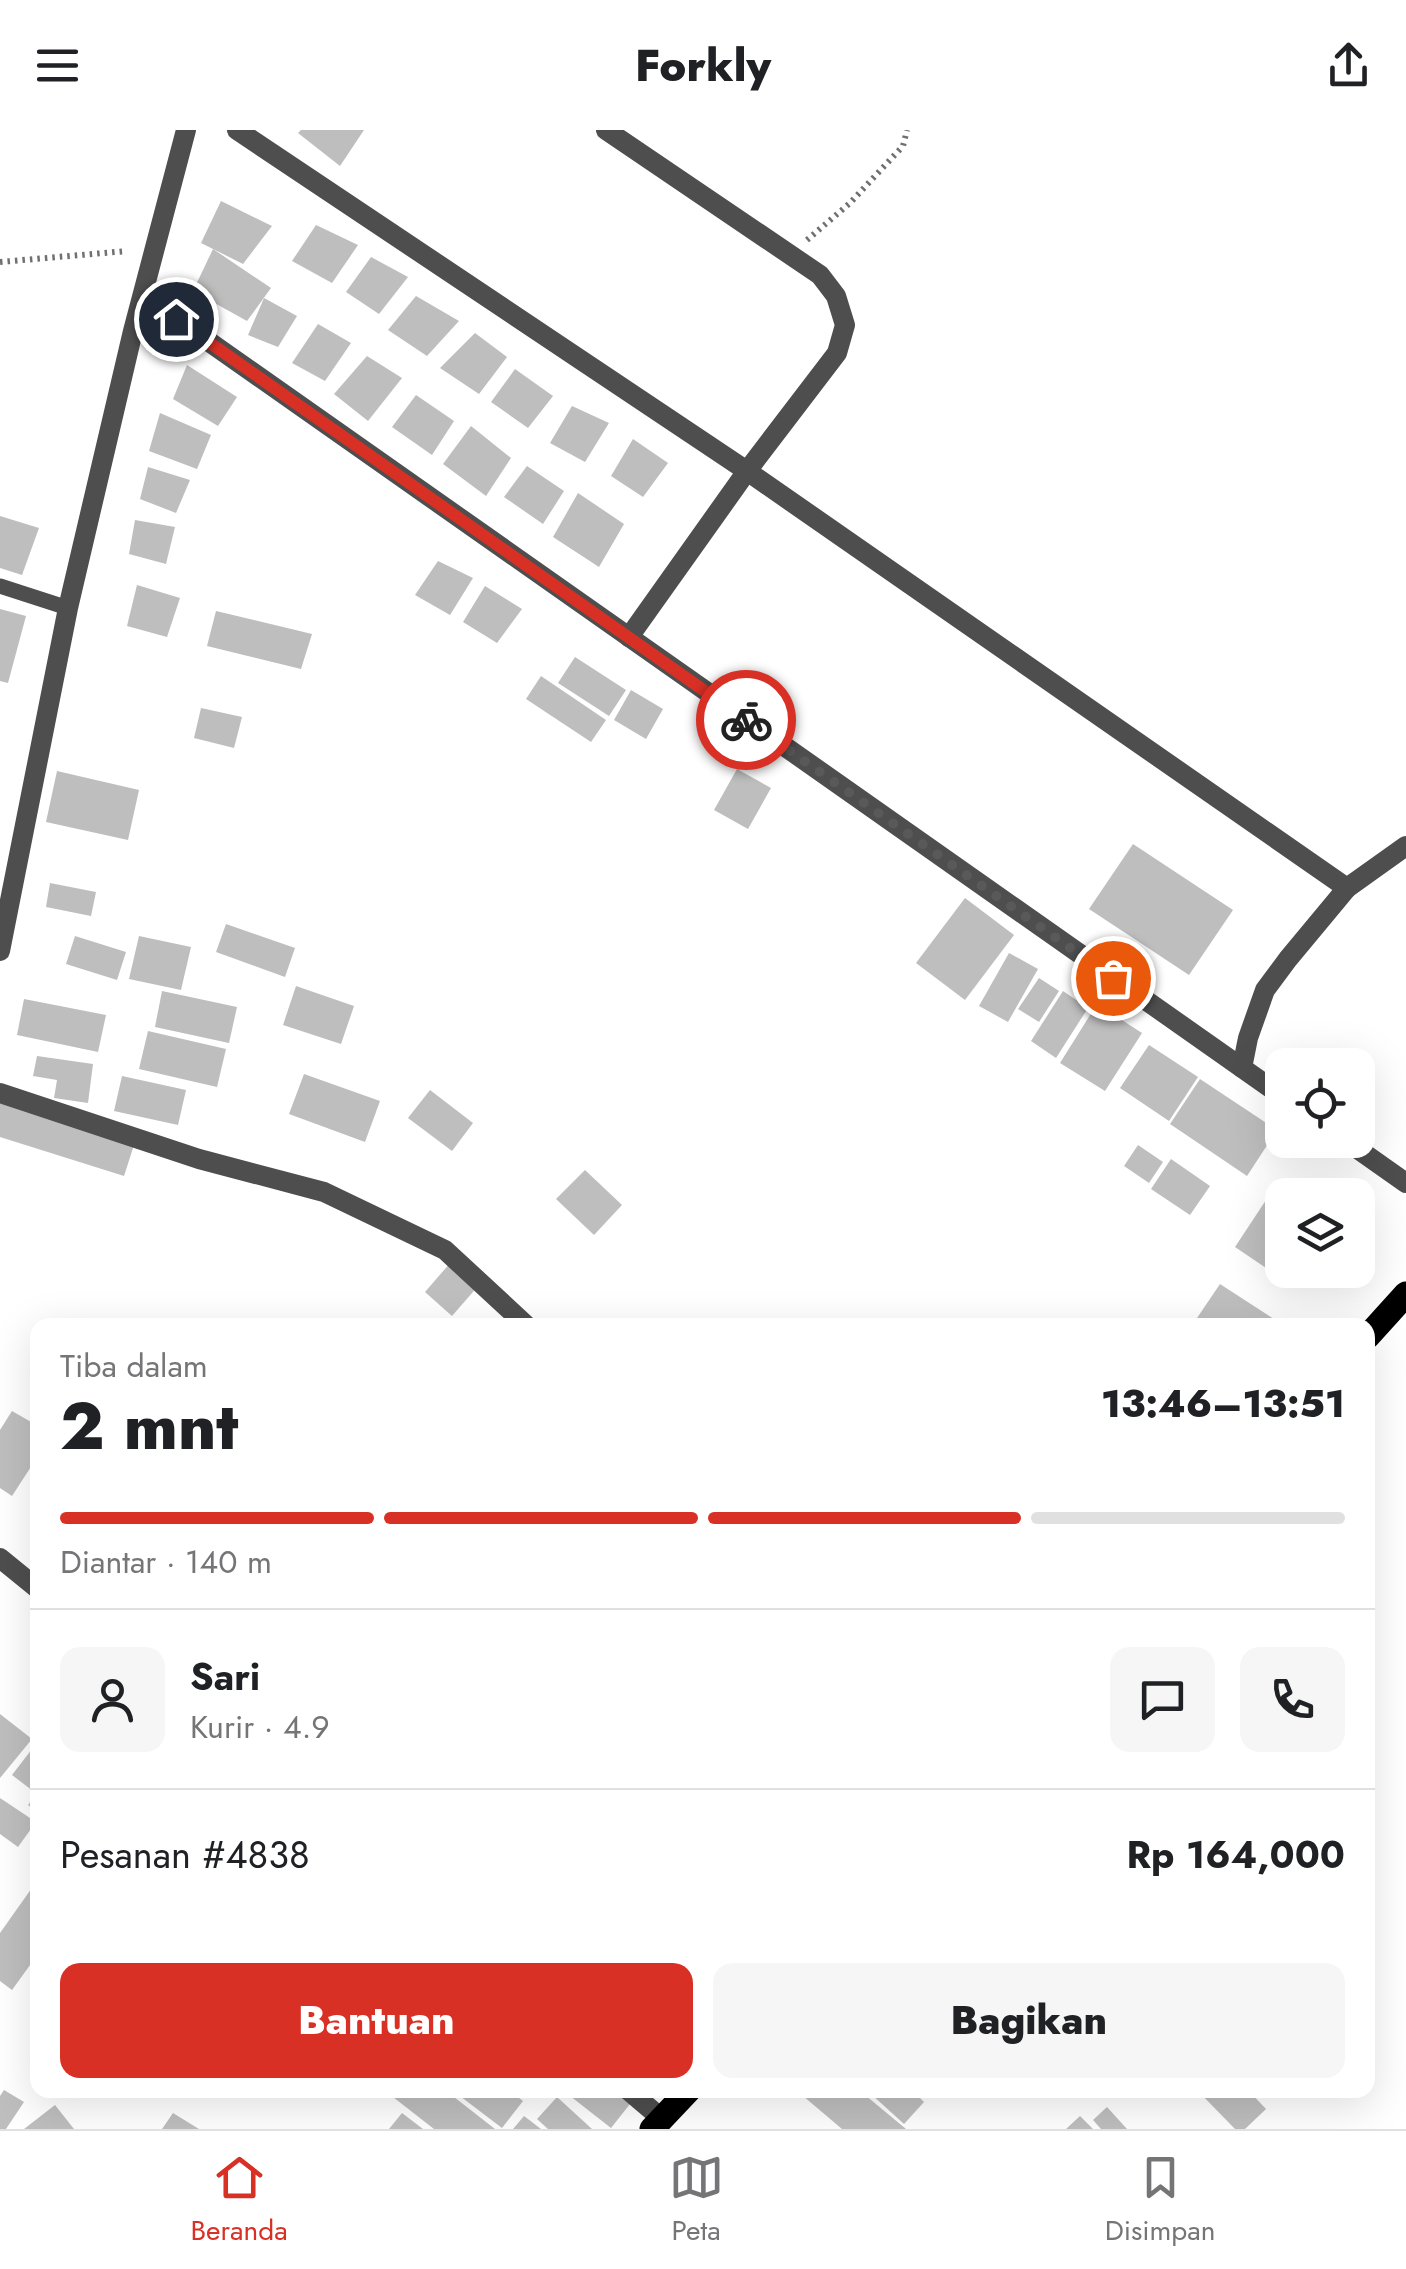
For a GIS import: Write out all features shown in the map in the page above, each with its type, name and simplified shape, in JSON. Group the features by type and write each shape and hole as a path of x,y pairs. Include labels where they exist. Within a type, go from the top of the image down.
{"main road":[{"path":"1375,1328 1406,1294"},
{"path":"657,2124 681,2098"}],"street":[{"path":"0,951 68,608 132,331 186,130"},
{"path":"238,130 746,471 1347,888"},
{"path":"606,130 820,275 836,296 845,325 838,353 746,471 629,637"},
{"path":"144,296 1265,1084"},
{"path":"1242,1068 1265,990 1347,888 1406,846"},
{"path":"0,1093 199,1159 324,1192 445,1250 518,1318"},
{"path":"1371,1158 1406,1183"},
{"path":"0,1558 30,1582"},
{"path":"635,2098 657,2124"}],"lane":[{"path":"0,586 68,608"}],"path":[{"path":"790,254 850,203 904,146 906,130"},
{"path":"0,262 153,248"}],"building":[{"path":"364,130 340,166 298,133"},
{"path":"221,201 272,226 243,264 201,243"},
{"path":"316,225 358,245 332,283 292,261"},
{"path":"213,249 271,288 247,321 193,291"},
{"path":"371,257 408,277 379,314 346,292"},
{"path":"416,296 459,321 427,356 388,330"},
{"path":"264,298 297,316 278,347 248,335"},
{"path":"318,324 351,343 325,381 292,363"},
{"path":"475,333 507,357 479,394 440,368"},
{"path":"367,356 402,378 368,421 334,394"},
{"path":"187,365 237,397 218,426 173,399"},
{"path":"515,369 553,396 528,428 491,402"},
{"path":"416,395 454,421 432,455 392,427"},
{"path":"572,406 609,423 585,462 550,443"},
{"path":"160,413 211,435 197,469 149,451"},
{"path":"471,426 511,458 486,496 443,464"},
{"path":"633,439 668,463 643,497 611,476"},
{"path":"527,466 564,491 543,524 504,497"},
{"path":"148,467 190,480 176,513 140,499"},
{"path":"578,493 624,524 599,567 553,537"},
{"path":"0,516 39,528 22,575 0,568"},
{"path":"135,520 175,527 166,564 129,554"},
{"path":"438,561 473,578 450,615 415,595"},
{"path":"137,585 180,598 167,637 127,626"},
{"path":"485,586 522,609 497,643 463,622"},
{"path":"0,609 26,616 8,683 0,681"},
{"path":"216,611 312,634 301,669 207,646"},
{"path":"575,657 626,690 609,716 558,683"},
{"path":"541,676 606,720 591,742 526,699"},
{"path":"631,690 663,709 646,739 614,720"},
{"path":"201,708 242,717 234,748 194,738"},
{"path":"737,769 771,788 748,829 714,810"},
{"path":"57,771 139,790 128,840 46,822"},
{"path":"1133,844 1233,910 1189,975 1089,909"},
{"path":"50,883 96,892 91,916 46,907"},
{"path":"965,898 1014,935 965,1000 916,963"},
{"path":"226,924 295,948 285,977 216,952"},
{"path":"75,936 126,952 117,980 66,964"},
{"path":"139,936 191,947 181,990 129,979"},
{"path":"1009,953 1038,969 1008,1022 979,1006"},
{"path":"1039,978 1059,991 1039,1022 1018,1009"},
{"path":"296,986 354,1006 341,1044 283,1025"},
{"path":"162,991 237,1007 229,1043 155,1027"},
{"path":"1063,991 1088,1008 1056,1058 1031,1041"},
{"path":"24,999 106,1015 98,1052 17,1035"},
{"path":"1097,1004 1142,1033 1105,1091 1060,1063"},
{"path":"148,1031 226,1049 217,1087 139,1069"},
{"path":"1149,1045 1198,1077 1169,1121 1120,1088"},
{"path":"37,1056 93,1064 88,1103 54,1098 57,1080 33,1076"},
{"path":"304,1074 380,1101 365,1142 289,1114"},
{"path":"122,1076 186,1090 178,1125 114,1111"},
{"path":"1200,1079 1265,1122 1265,1148 1247,1176 1170,1124"},
{"path":"430,1090 473,1123 452,1151 408,1118"},
{"path":"0,1099 135,1142 124,1176 0,1137"},
{"path":"1138,1145 1163,1162 1149,1183 1124,1166"},
{"path":"1171,1159 1210,1186 1190,1215 1151,1189"},
{"path":"585,1170 622,1205 594,1235 556,1199"},
{"path":"1265,1202 1265,1267 1235,1247"},
{"path":"451,1262 479,1285 452,1316 425,1292"},
{"path":"1220,1284 1272,1318 1197,1318"},
{"path":"12,1411 30,1421 30,1468 12,1496 0,1488 0,1430"},
{"path":"0,1714 30,1741 0,1778"},
{"path":"30,1752 30,1789 12,1775"},
{"path":"0,1798 30,1818 30,1830 18,1847 0,1834"},
{"path":"30,1891 30,1965 12,1990 0,1981 0,1933"},
{"path":"4,2090 24,2102 6,2129 0,2129 0,2096"},
{"path":"394,2098 455,2098 495,2129 434,2129"},
{"path":"463,2098 519,2098 523,2101 502,2128"},
{"path":"558,2098 592,2129 548,2129 537,2119"},
{"path":"573,2098 622,2098 630,2104 611,2128"},
{"path":"805,2098 869,2098 906,2129 842,2129"},
{"path":"875,2098 920,2098 924,2102 904,2124"},
{"path":"1205,2098 1256,2098 1266,2109 1245,2129 1235,2129"},
{"path":"55,2105 74,2129 24,2129"},
{"path":"1107,2107 1127,2129 1101,2129 1093,2120"},
{"path":"173,2113 199,2129 162,2129"},
{"path":"402,2113 423,2129 389,2129"},
{"path":"524,2116 541,2129 513,2129"},
{"path":"1080,2116 1093,2129 1066,2129"}],"way so far":[{"path":"746,720 1113,978"}],"route":[{"path":"176,319 746,720"}]}
